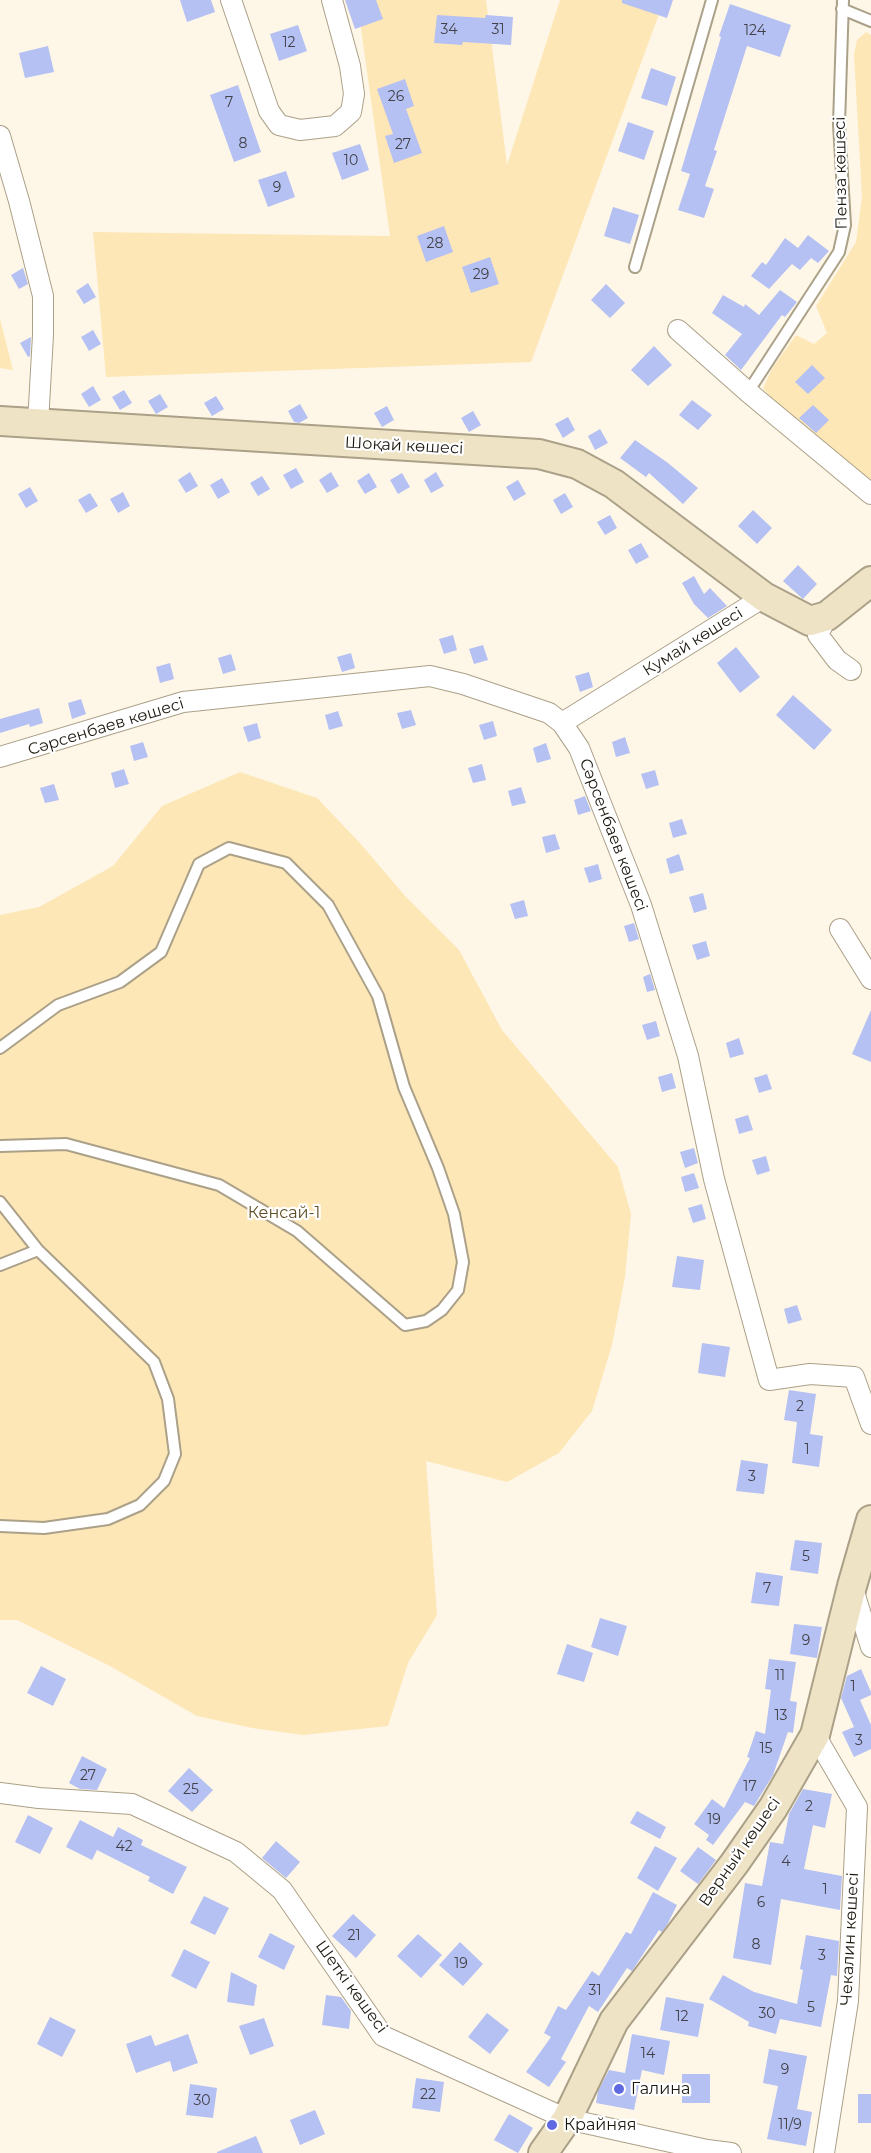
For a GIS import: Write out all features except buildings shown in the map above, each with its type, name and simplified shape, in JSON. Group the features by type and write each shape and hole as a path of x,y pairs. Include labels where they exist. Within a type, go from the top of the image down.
{"street":[{"path":"231,0 269,111 279,125 300,130 335,126 351,112 354,94 350,66 332,0"},
{"path":"0,136 43,296 44,335 38,423"},
{"path":"678,330 748,392 871,494"},
{"name":"Шоқай көшесі","path":"0,421 539,454 577,464 614,484 764,597"},
{"path":"764,597 810,621 827,615 871,581"},
{"name":"Кумай көшесі","path":"562,723 764,597"},
{"path":"827,615 818,635 837,660 851,670"},
{"name":"Сәрсенбаев көшесі","path":"0,757 183,702 430,676 463,684 549,713 562,723 579,748 641,905 688,1056 714,1179 769,1380 810,1374 854,1377 871,1424"},
{"path":"840,929 871,979"},
{"name":"Верный көшесі","path":"543,2153 567,2119 614,2021 734,1864 773,1808 815,1736 852,1586 871,1520"},
{"path":"852,1586 871,1647"},
{"name":"Чекалин көшесі","path":"815,1736 856,1807 848,2001 824,2153"},
{"name":"Шеткі көшесі","path":"0,1793 132,1804 236,1852 282,1890 383,2036 567,2119 707,2150 731,2153"}],"lane":[{"path":"635,267 712,0"},
{"path":"843,4 871,21"},
{"name":"Пенза көшесі","path":"748,392 839,252 845,225 839,124 843,4"},
{"path":"0,1048 58,1005 120,982 161,952 199,864 229,848 286,863 328,905 378,996 404,1087 438,1168 453,1214 463,1262 458,1290 442,1310 426,1321 405,1325 297,1231 219,1185 66,1144 0,1146"},
{"path":"0,1202 38,1250 154,1362 168,1399 175,1454 164,1481 140,1505 108,1519 44,1528 0,1526"},
{"path":"0,1264 38,1250"}],"green space":[{"path":"357,0 486,0 507,165 560,0 642,0 662,6 531,362 106,377 93,232 390,236"},
{"path":"866,32 871,35 871,484 780,409 763,388 773,367 796,335 814,344 827,333 816,306 856,242 862,197 854,55 857,40"},
{"path":"0,319 13,370 0,368"},
{"name":"Кенсай-1","path":"240,772 317,798 359,842 406,897 459,950 502,1030 618,1167 631,1214 625,1277 612,1345 592,1411 559,1453 507,1482 426,1461 437,1615 408,1663 388,1726 303,1735 252,1728 197,1716 108,1665 17,1620 0,1620 0,915 39,907 113,866 162,806"}],"place":[{"name":"Галина","path":"619,2089"},
{"name":"Крайняя","path":"552,2125"}]}
